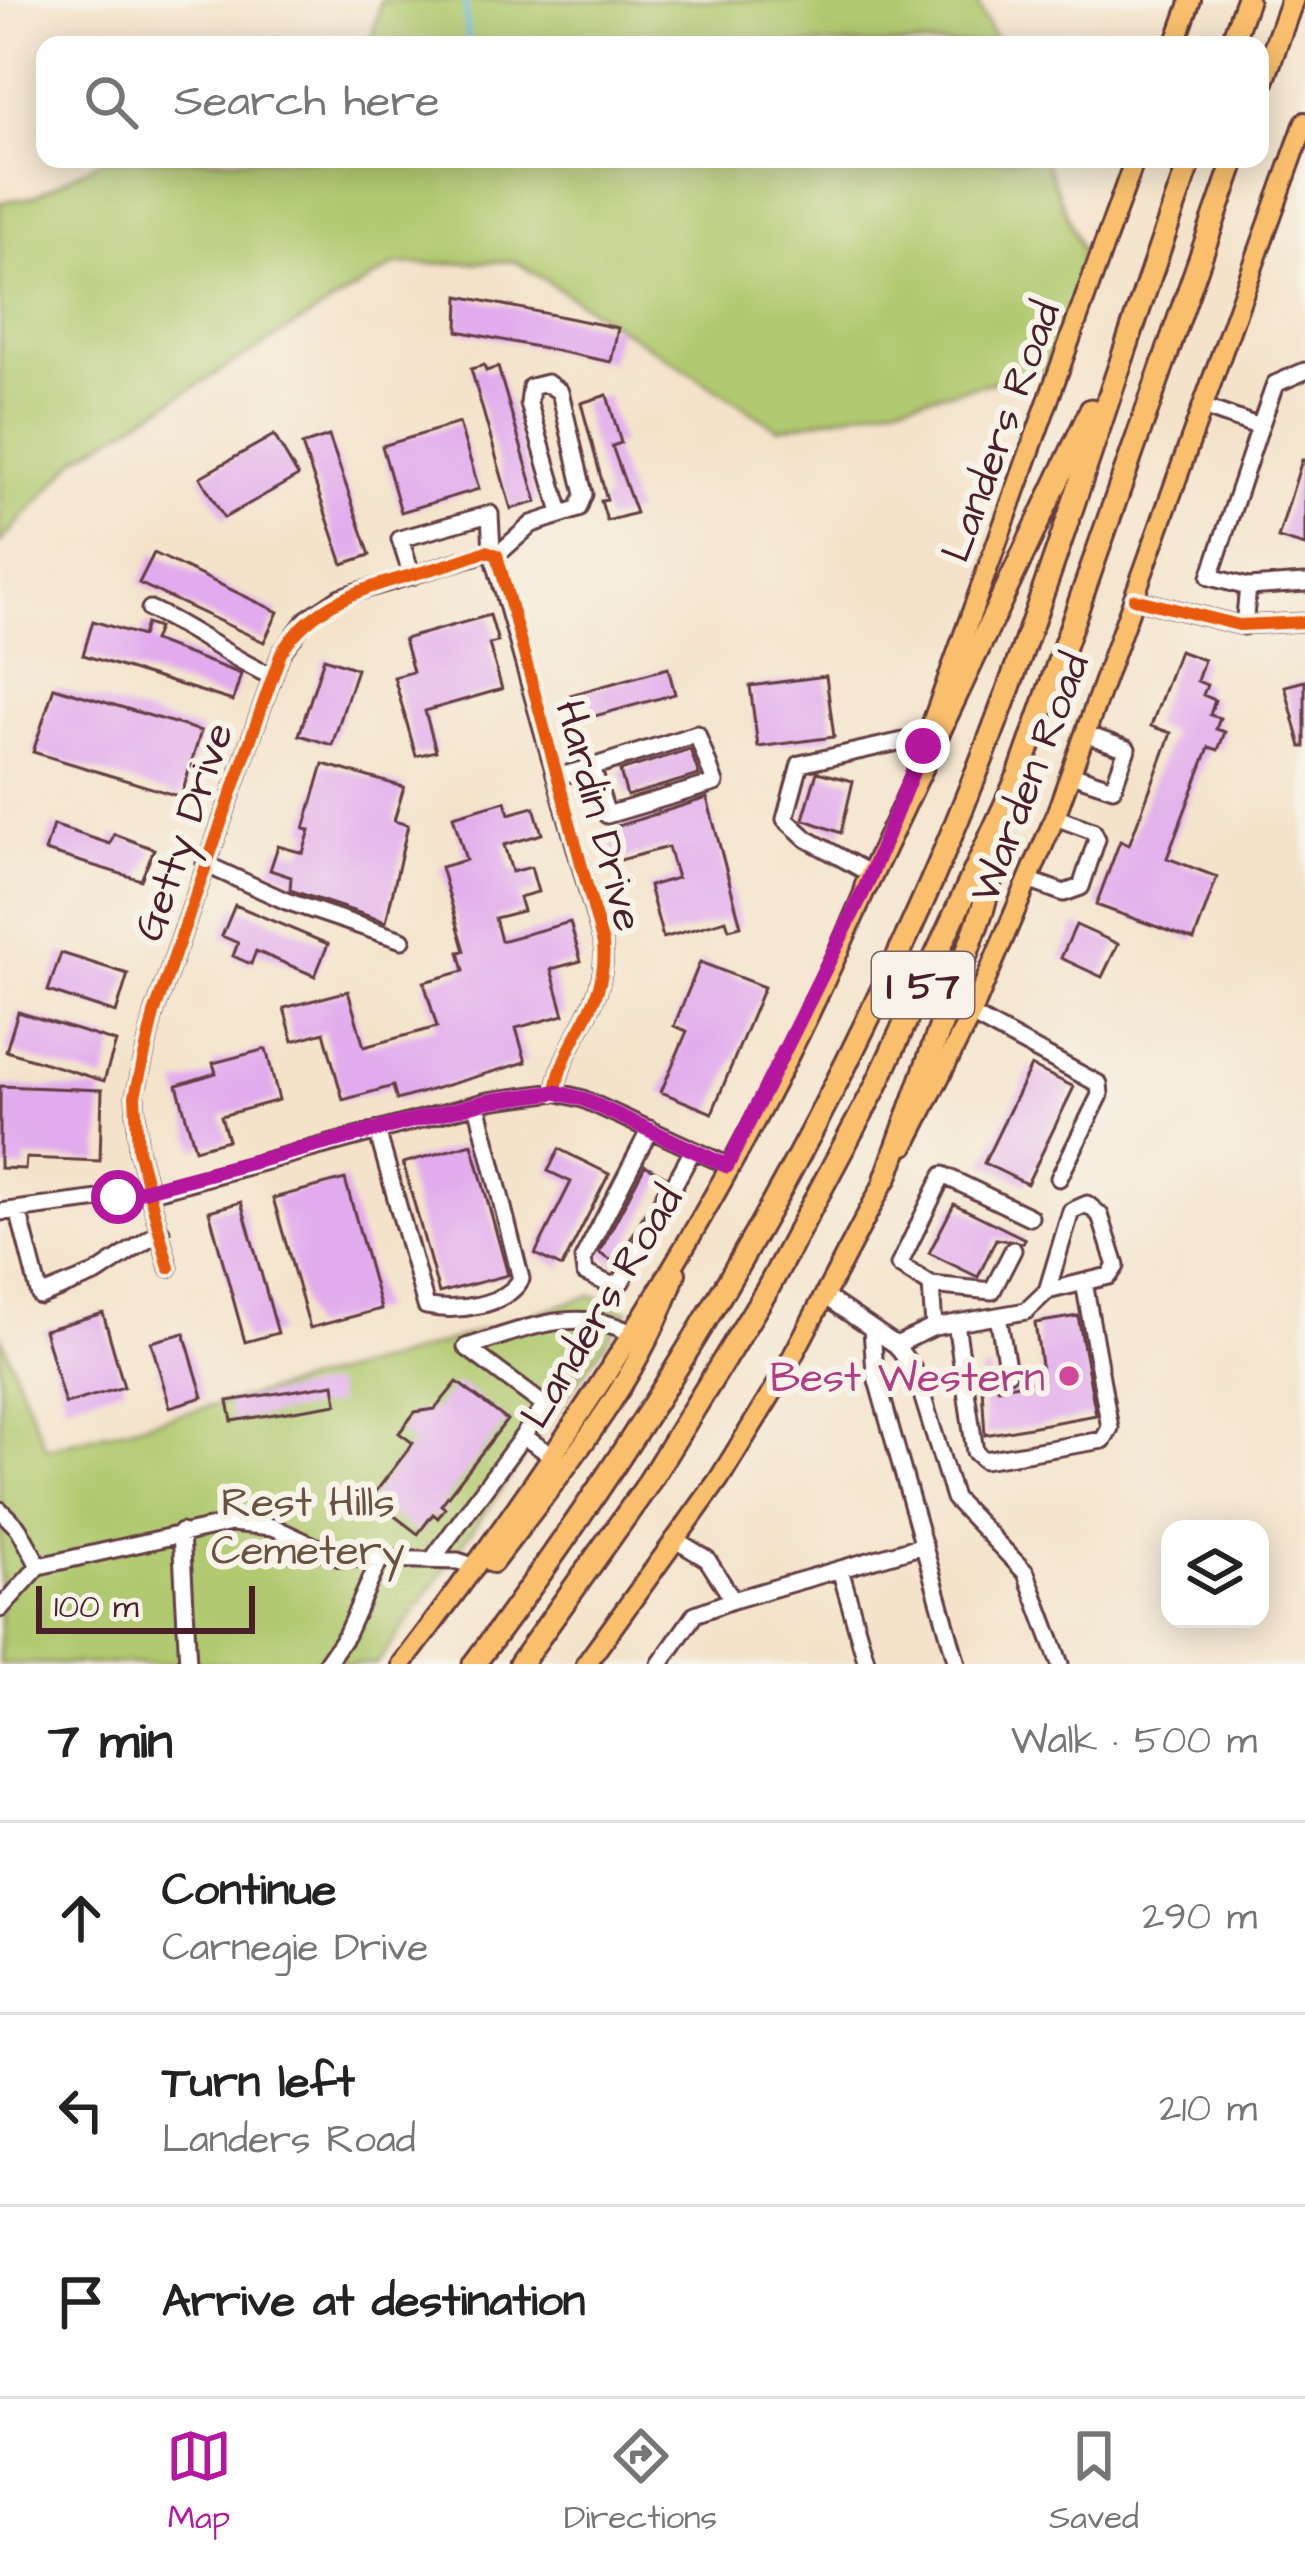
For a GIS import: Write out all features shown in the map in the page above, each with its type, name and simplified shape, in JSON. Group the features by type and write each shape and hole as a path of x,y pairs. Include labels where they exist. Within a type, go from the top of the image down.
{"highway":[{"path":"1235,36 1247,0"},
{"path":"1269,64 1292,0"},
{"name":"I 57","path":"474,1664 618,1462 714,1308 866,1023 972,783 1188,168"},
{"name":"I 57","path":"520,1664 644,1490 767,1290 875,1088 1019,775 1232,168"},
{"path":"869,880 1124,345"},
{"path":"886,1178 983,908 1019,775"}],"main road":[{"path":"1178,36 1191,0"},
{"name":"Warden Road","path":"586,1664 719,1478 827,1298 971,1015 1055,817 1305,122"},
{"name":"Landers Road","path":"402,1664 476,1568 631,1333 727,1166 869,880 923,746 1132,168"},
{"path":"417,1664 554,1483 623,1380 665,1306 686,1239"}],"street":[{"path":"1305,371 1275,384 1210,577 1248,587 1305,583"},
{"path":"547,383 560,392 584,494 578,509 561,513 529,404 531,387 547,383"},
{"path":"1203,407 1260,428"},
{"name":"Getty Drive","path":"170,1268 138,1150 135,1096 154,1014 205,864 272,676 293,635 319,609 356,591 495,553 532,524 561,513"},
{"name":"Hardin Drive","path":"412,576 400,539 490,514 495,553 604,963 600,994 561,1069 556,1092"},
{"path":"1244,626 1248,587"},
{"path":"1134,599 1244,626 1305,622"},
{"path":"150,609 201,632 228,657 272,676"},
{"path":"557,777 697,734 715,783 607,815 592,767"},
{"path":"1071,774 1113,788 1128,757 1127,748 1085,734"},
{"path":"869,880 785,819 800,764 903,741 923,746"},
{"path":"1028,880 1064,893 1081,887 1097,838 1093,831 1055,817"},
{"path":"205,864 286,902 402,940"},
{"path":"971,1015 1100,1084 1100,1095 1059,1178"},
{"path":"161,1231 98,1274 40,1296 9,1211 152,1192 477,1104 556,1092 727,1166"},
{"path":"377,1130 426,1306 447,1310 492,1301 514,1290 520,1279 477,1104"},
{"path":"650,1129 583,1258 585,1273 611,1285 621,1282 693,1150"},
{"path":"1013,1250 992,1291 931,1285 899,1265 943,1175 1030,1216"},
{"path":"896,1346 934,1328 1026,1311 1047,1291 1071,1210 1088,1204 1100,1215 1116,1266 1109,1276 1047,1291"},
{"path":"956,1324 973,1380 975,1452 984,1460 1103,1440 1110,1428 1084,1282"},
{"path":"931,1285 934,1328"},
{"path":"827,1298 896,1346 915,1372 954,1498 1026,1573 1060,1664"},
{"path":"998,1316 1008,1363 1008,1372 1000,1376"},
{"path":"432,1560 545,1406 466,1347 572,1317 608,1321 631,1333"},
{"path":"872,1329 875,1373 957,1664"},
{"path":"524,1436 551,1456"},
{"path":"0,1510 19,1529 39,1566"},
{"path":"0,1609 39,1566 181,1532 255,1524 340,1558 432,1560 476,1568"},
{"path":"181,1532 188,1664"},
{"path":"674,1539 707,1559 733,1600"},
{"path":"660,1664 694,1614 925,1545"},
{"path":"326,1664 346,1635 380,1559"},
{"path":"840,1569 867,1664"}],"green space":[{"path":"381,0 976,0 994,36 372,36"},
{"path":"87,168 1048,168 1082,252 1059,368 779,429 515,261 395,265 79,457 0,543 0,202 33,197"},
{"name":"Rest Hills Cemetery","path":"592,1295 628,1311 377,1664 0,1664 0,1334 46,1449 396,1358"}],"building":[{"path":"459,296 618,328 611,362 458,331"},
{"path":"484,365 486,371 498,367 537,502 511,509 471,369"},
{"path":"607,395 621,443 612,446 636,513 607,521 601,501 607,500 581,403"},
{"path":"459,423 479,489 401,512 382,446"},
{"path":"274,435 298,476 224,518 200,477"},
{"path":"329,436 370,555 343,564 302,445"},
{"path":"1305,460 1305,546 1278,538"},
{"path":"154,553 278,612 264,642 139,583"},
{"path":"490,615 498,642 489,644 502,689 425,711 436,751 416,756 394,677 413,672 404,639"},
{"path":"93,621 142,636 146,624 158,628 153,641 241,674 233,701 83,655"},
{"path":"1179,651 1204,660 1197,681 1207,685 1203,695 1215,700 1210,715 1220,718 1216,729 1225,732 1218,750 1209,747 1167,858 1217,877 1194,940 1096,905 1120,841 1129,845 1171,733 1151,726"},
{"path":"324,658 357,669 332,745 299,735"},
{"path":"668,668 675,694 577,721 570,695"},
{"path":"826,676 834,737 758,747 750,686"},
{"path":"1305,681 1305,747 1301,747 1285,686"},
{"path":"54,687 201,731 181,797 33,752"},
{"path":"690,749 699,775 627,796 620,771"},
{"path":"323,764 404,787 394,821 408,825 386,922 290,890 291,877 270,870 278,846 303,853 310,830 304,829"},
{"path":"817,772 853,781 841,833 803,819"},
{"path":"707,798 741,926 729,929 726,920 663,938 649,886 677,878 668,847 617,861 608,829"},
{"path":"505,801 509,814 534,807 542,834 504,845 512,872 531,867 538,892 519,897 523,911 495,918 501,941 570,922 581,961 551,969 564,1015 516,1028 526,1062 397,1100 393,1086 343,1100 324,1032 293,1041 284,1008 348,991 364,1047 437,1027 424,982 464,971 459,952 465,951 441,867 466,860 453,816"},
{"path":"53,825 110,844 114,834 154,849 141,880 45,851"},
{"path":"235,905 328,944 315,976 256,951 251,964 233,956 238,943 222,936"},
{"path":"1076,925 1118,944 1102,977 1061,958"},
{"path":"61,953 128,974 116,1013 48,991"},
{"path":"700,962 764,987 712,1113 661,1092 687,1031 674,1026"},
{"path":"18,1012 116,1042 104,1081 6,1051"},
{"path":"266,1049 279,1100 221,1116 228,1140 195,1149 177,1085 216,1073 213,1063"},
{"path":"1031,1066 1074,1087 1027,1184 984,1163"},
{"path":"0,1086 102,1090 100,1161 26,1158 25,1169 0,1168"},
{"path":"472,1144 508,1275 439,1293 403,1163"},
{"path":"559,1149 609,1174 562,1267 535,1254 571,1182 548,1171"},
{"path":"645,1165 665,1176 617,1264 599,1253"},
{"path":"345,1179 381,1309 310,1328 273,1198"},
{"path":"241,1202 278,1333 245,1342 209,1211"},
{"path":"954,1204 1025,1239 1023,1243 996,1239 978,1277 929,1253"},
{"path":"103,1313 124,1387 65,1404 44,1330"},
{"name":"Best Western","path":"1078,1316 1096,1415 985,1435 981,1371 990,1369 989,1380 998,1388 1043,1379 1035,1323"},
{"path":"184,1333 203,1397 170,1407 151,1342"},
{"path":"457,1382 507,1420 441,1505 445,1508 438,1518 433,1514 418,1534 371,1498 413,1443 399,1433 415,1412 435,1409"},
{"path":"334,1384 337,1404 232,1421 228,1401"}],"waterway":[{"path":"465,0 467,36"}],"tunnel":[{"path":"982,1379 1000,1376"}],"cycle path":[{"path":"169,1268 138,1150 135,1096 154,1014 281,653 300,629 347,597 486,551 497,555 603,944 599,986 560,1072 556,1092"},
{"path":"1134,599 1239,625 1305,622"}],"place":[{"name":"Best Western","path":"1069,1376"}],"route":[{"path":"118,1197 152,1192 488,1101 556,1092 583,1099 727,1166 866,886 923,746"}]}
